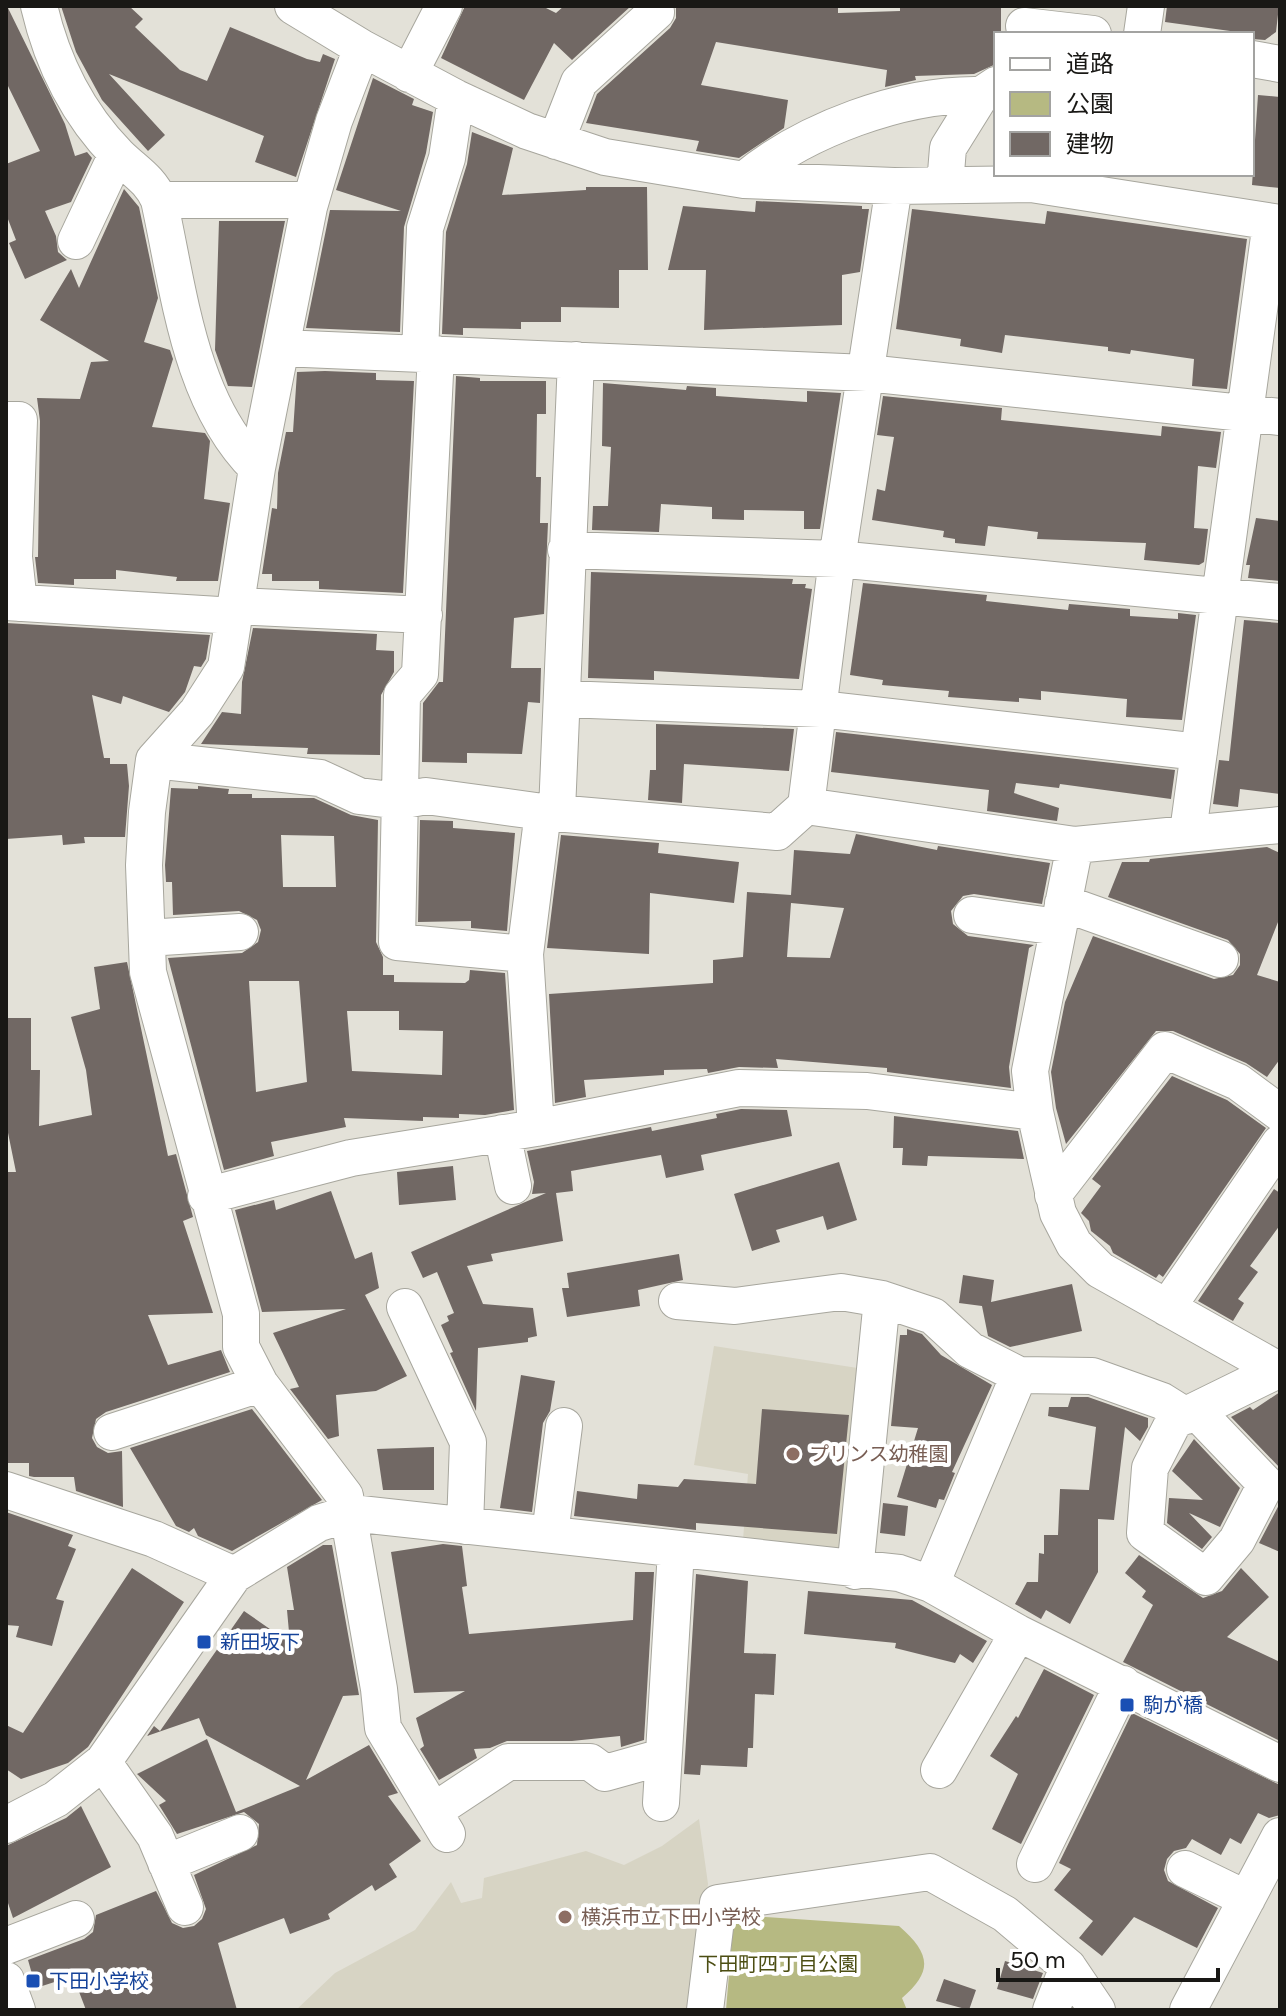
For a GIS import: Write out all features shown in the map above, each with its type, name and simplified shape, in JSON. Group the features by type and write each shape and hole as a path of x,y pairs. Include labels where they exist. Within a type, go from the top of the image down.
{"street":[{"path":"39,6 64,82 117,154 152,184 159,200 200,371 215,412 240,452 257,468"},
{"path":"293,6 362,48 456,98 556,141 605,157 744,180 894,186 1031,184 1276,223 1263,415 1221,594 1188,832"},
{"path":"409,74 444,6"},
{"path":"556,141 579,82 656,12 655,6"},
{"path":"1142,32 1146,6"},
{"path":"1023,22 1081,32"},
{"path":"362,48 334,121 311,200 257,468 226,667 197,712 154,760 144,865 148,972 206,1196 241,1314 241,1347 260,1384 345,1496 351,1513 383,1728 441,1822 508,1762 590,1762 605,1773 662,1757"},
{"path":"1254,59 1280,64"},
{"path":"744,180 768,160 866,113 988,90"},
{"path":"945,185 948,148 988,90"},
{"path":"456,98 447,158 425,228 428,354 424,615 420,674 402,695 397,942 525,954"},
{"path":"76,241 117,154"},
{"path":"154,760 320,778 359,796 400,801 426,796 777,832 806,806 837,559 894,186"},
{"path":"159,200 311,200"},
{"path":"281,348 867,373 1263,415"},
{"path":"513,1186 519,1130 525,954 550,811 564,699 566,550 576,360"},
{"path":"6,420 19,420 12,602 424,615"},
{"path":"566,550 837,559 1280,602"},
{"path":"564,699 820,709 1199,752"},
{"path":"806,806 1075,845 1280,825"},
{"path":"1075,845 1030,1071 1035,1112 1053,1195 1074,1244 1092,1262 1279,1370"},
{"path":"972,915 1061,915 1220,959"},
{"path":"147,938 240,932"},
{"path":"1053,1195 1165,1050 1238,1082 1280,1113"},
{"path":"206,1196 351,1158 739,1088 867,1091 1035,1112"},
{"path":"1167,1308 1280,1143"},
{"path":"677,1301 735,1306 841,1292 882,1299 933,1316 970,1350 1019,1375 1092,1376 1192,1414 1212,1401 1279,1370"},
{"path":"855,1571 882,1299"},
{"path":"405,1307 468,1442 465,1526"},
{"path":"931,1584 1019,1375"},
{"path":"112,1432 260,1384"},
{"path":"550,1534 564,1426"},
{"path":"6,1490 154,1539 234,1575"},
{"path":"6,1825 56,1799 103,1762 234,1575 319,1523 351,1513 855,1571 899,1573 931,1584 1018,1633 1280,1764"},
{"path":"661,1803 676,1550"},
{"path":"939,1770 1018,1633"},
{"path":"1035,1864 1123,1684"},
{"path":"103,1762 155,1836 185,1907"},
{"path":"166,1863 240,1833"},
{"path":"1188,2010 1280,1836"},
{"path":"1185,1869 1247,1899"},
{"path":"705,2010 718,1903 930,1872 1005,1914 1068,1967 1097,2010"},
{"path":"6,1946 76,1919"},
{"path":"1051,2010 1068,1967"},
{"path":"6,1980 17,2010"}],"shaded area":[{"path":"714,1346 864,1369 848,1555 743,1540 748,1474 694,1465"},
{"name":"横浜市立下田小学校","path":"699,1819 708,1884 695,2010 296,2010 335,1973 415,1930 451,1882 461,1903 482,1898 484,1878 586,1851 624,1865 662,1846"}],"green space":[{"name":"下田町四丁目公園","path":"734,1915 899,1926 917,1945 924,1962 919,1979 902,1998 907,2010 726,2010"}],"building":[{"path":"7,6 65,124 75,156 87,152 92,158 71,202 45,211 56,236 58,252 67,260 25,279 9,243 16,240 6,214 6,164 40,151 8,86"},
{"path":"61,6 129,6 143,19 135,27 180,70 207,81 230,27 307,59 320,62 323,54 335,59 296,177 255,162 264,136 109,74 165,135 148,151 102,100 76,52"},
{"path":"465,6 542,6 556,13 564,6 631,6 572,60 554,43 524,100 441,58"},
{"path":"676,6 838,6 838,13 900,11 900,6 998,6 1001,7 1001,32 994,32 994,65 974,74 915,76 916,80 885,87 887,70 716,42 701,85 788,100 784,128 739,158 696,151 699,141 586,123 597,94 670,28 676,18"},
{"path":"1167,6 1279,6 1276,32 1265,40 1254,39 1254,32 1165,22"},
{"path":"373,78 414,99 412,105 433,112 426,153 404,227 400,332 306,328 330,210 401,211 336,190"},
{"path":"1258,95 1280,97 1280,188 1252,185"},
{"path":"472,132 513,148 502,195 586,190 586,187 647,187 648,270 619,270 619,308 561,307 561,322 521,322 521,329 463,328 463,335 442,334 446,232 467,164"},
{"path":"124,189 139,207 158,298 144,342 170,350 173,359 152,427 205,433 210,441 204,499 230,503 218,581 176,581 177,577 116,570 116,579 74,579 74,585 38,583 35,557 38,557 40,421 37,398 80,399 91,362 109,361 40,320 71,269 79,288"},
{"path":"756,201 862,206 862,209 869,209 860,272 842,275 842,325 704,330 706,270 668,270 683,206 755,212"},
{"path":"912,209 1045,224 1047,211 1247,239 1227,389 1192,386 1194,359 1131,350 1130,354 1108,351 1108,347 1005,335 1002,353 960,346 961,339 896,329"},
{"path":"219,221 285,221 252,387 228,386 215,350"},
{"path":"297,372 376,373 376,380 414,381 403,593 319,589 319,581 272,581 272,574 262,574 272,508 277,509 278,473 286,432 293,432"},
{"path":"456,376 480,378 480,381 546,381 546,414 537,414 536,477 541,477 540,523 548,523 544,614 514,618 511,668 541,668 540,703 528,702 522,754 467,753 467,763 422,762 423,703 439,682 443,682"},
{"path":"603,383 686,390 687,386 716,388 716,396 807,402 807,391 841,393 820,529 804,529 804,511 744,510 744,520 712,519 712,507 661,504 659,532 592,530 593,506 608,506 611,447 602,446"},
{"path":"883,396 1002,408 1001,420 1161,436 1162,426 1221,432 1216,468 1198,466 1194,528 1208,529 1204,562 1199,565 1144,560 1146,543 1037,539 1038,532 988,526 985,546 955,543 955,539 943,537 944,531 872,520 877,489 885,491 894,437 877,435"},
{"path":"1256,518 1280,521 1280,581 1248,578 1250,565 1246,565"},
{"path":"591,572 793,579 792,584 806,584 805,588 812,589 799,679 654,671 654,680 588,678"},
{"path":"863,583 987,595 986,601 1068,610 1069,604 1130,609 1130,616 1178,619 1178,613 1196,615 1182,720 1126,717 1127,699 1041,691 1041,700 1019,698 1019,702 948,697 949,691 882,685 883,680 850,675"},
{"path":"1244,620 1280,623 1280,794 1240,789 1238,807 1213,804 1219,760 1229,761"},
{"path":"6,623 210,635 206,659 201,667 194,666 185,692 169,712 123,696 121,704 92,695 104,758 110,758 110,764 127,764 129,786 125,837 84,837 85,843 63,845 62,835 6,839"},
{"path":"253,628 377,634 376,650 394,651 394,672 381,695 380,755 307,754 308,748 201,744 222,712 241,714 242,682"},
{"path":"656,724 794,729 789,771 684,764 682,803 648,800 650,770 656,770"},
{"path":"836,732 1175,770 1171,799 1060,784 1059,788 1016,783 1014,793 1059,808 1057,821 987,811 989,790 831,772"},
{"path":"198,786 229,789 228,794 252,794 252,798 314,798 351,815 378,820 376,942 383,957 383,975 394,975 394,982 465,983 469,980 470,970 505,973 514,1110 485,1115 459,1114 459,1118 423,1117 423,1121 344,1118 346,1127 271,1142 274,1156 224,1170 168,958 242,953 258,942 261,930 257,920 239,911 173,915 172,882 166,882 165,865 171,788 198,789","holes":["281,835 334,836 336,887 283,887","249,981 299,981 307,1082 256,1092","347,1011 399,1011 399,1030 443,1031 442,1075 352,1071"]},
{"path":"420,820 453,821 453,828 515,833 507,931 471,928 471,921 418,922"},
{"path":"856,834 937,850 938,846 1050,863 1042,904 974,894 963,896 951,911 953,924 968,936 1034,945 1029,948 1009,1067 1011,1088 887,1072 887,1068 776,1059 778,1068 739,1067 708,1073 707,1069 664,1070 664,1075 584,1080 586,1097 555,1103 549,994 713,983 713,960 743,957 747,892 791,895 794,850 850,854","holes":["791,903 844,908 830,958 787,957"]},
{"path":"561,835 659,843 658,853 739,862 734,903 650,893 649,954 547,948"},
{"path":"1267,847 1280,853 1280,917 1257,975 1280,982 1280,1059 1267,1077 1246,1063 1173,1031 1156,1031 1066,1144 1056,1108 1051,1072 1065,1002 1093,936 1214,979 1233,975 1240,965 1240,954 1228,940 1108,897 1122,862 1149,862 1150,859"},
{"path":"127,962 168,1156 176,1154 193,1217 183,1221 213,1313 148,1315 168,1365 221,1350 230,1372 106,1412 96,1419 92,1438 97,1447 108,1453 122,1451 123,1507 76,1491 74,1477 29,1476 29,1463 6,1463 6,1172 16,1172 6,1123 6,1018 31,1018 31,1070 40,1070 39,1126 92,1115 86,1070 71,1017 100,1009 94,967"},
{"path":"1172,1076 1227,1100 1266,1128 1163,1277 1159,1274 1156,1278 1113,1253 1110,1246 1091,1231 1089,1221 1081,1213 1101,1186 1092,1179"},
{"path":"741,1109 787,1110 792,1136 701,1155 704,1170 666,1178 661,1155 571,1171 573,1191 556,1193 563,1241 491,1254 493,1261 467,1266 483,1304 533,1308 537,1336 528,1338 528,1342 478,1348 476,1411 441,1325 449,1321 447,1316 454,1313 437,1272 423,1278 411,1252 546,1193 532,1194 534,1182 527,1151 651,1127 652,1131 717,1118 716,1114"},
{"path":"894,1116 1018,1131 1024,1159 928,1156 927,1166 902,1165 903,1148 893,1148"},
{"path":"839,1162 857,1220 827,1230 823,1216 776,1230 780,1242 752,1251 734,1194"},
{"path":"453,1166 456,1200 399,1205 397,1172"},
{"path":"1274,1189 1280,1193 1280,1225 1250,1266 1258,1272 1238,1299 1244,1303 1233,1321 1198,1301"},
{"path":"331,1191 355,1259 372,1252 379,1288 365,1295 407,1376 376,1391 336,1395 339,1436 328,1439 290,1389 299,1387 273,1333 346,1309 262,1312 235,1210 274,1200 276,1210"},
{"path":"679,1254 683,1280 638,1290 640,1306 567,1317 562,1288 569,1288 567,1273"},
{"path":"963,1275 994,1280 991,1302 1072,1284 1082,1331 1010,1347 988,1336 982,1306 959,1303"},
{"path":"907,1329 922,1334 941,1355 992,1385 952,1472 955,1473 944,1500 939,1499 936,1508 897,1497 918,1428 891,1426 900,1335 907,1335"},
{"path":"521,1375 555,1381 550,1411 543,1423 532,1512 500,1508"},
{"path":"1280,1392 1280,1468 1231,1417 1250,1407 1253,1410"},
{"path":"1071,1397 1088,1397 1148,1418 1148,1427 1140,1441 1125,1427 1114,1520 1098,1519 1098,1572 1070,1624 1046,1610 1041,1619 1015,1604 1027,1582 1038,1582 1039,1553 1044,1554 1044,1535 1058,1535 1060,1489 1089,1490 1096,1427 1048,1416 1049,1407 1068,1407"},
{"path":"252,1409 322,1500 232,1551 198,1536 194,1528 189,1532 176,1526 130,1448"},
{"path":"762,1409 849,1415 837,1534 696,1523 696,1530 574,1516 577,1491 637,1499 638,1484 678,1487 684,1479 756,1484"},
{"path":"1194,1439 1240,1488 1220,1527 1189,1513 1212,1537 1202,1549 1167,1523 1169,1498 1203,1500 1172,1471"},
{"path":"434,1447 434,1490 383,1490 377,1449"},
{"path":"883,1503 908,1506 905,1536 880,1533"},
{"path":"1280,1503 1280,1552 1259,1543"},
{"path":"6,1512 73,1535 68,1546 76,1549 56,1599 64,1601 52,1646 16,1637 19,1626 6,1625"},
{"path":"443,1544 462,1546 467,1586 462,1587 469,1634 633,1620 635,1572 654,1572 644,1740 621,1747 620,1736 572,1741 507,1741 490,1748 474,1749 477,1758 439,1780 420,1749 424,1746 416,1718 465,1691 414,1693 391,1552"},
{"path":"323,1545 332,1545 359,1695 343,1696 306,1780 369,1745 398,1793 388,1796 421,1841 389,1864 397,1877 375,1891 372,1885 328,1914 330,1919 290,1934 284,1918 218,1943 237,2010 86,2010 73,1976 36,1988 28,1960 84,1939 93,1932 96,1915 156,1891 172,1923 183,1928 194,1926 202,1919 206,1909 194,1875 257,1845 259,1824 244,1812 177,1834 159,1805 166,1801 137,1774 207,1739 236,1812 300,1786 206,1735 199,1718 147,1736 154,1726 160,1731 244,1611 290,1643 287,1610 294,1610 287,1567"},
{"path":"1139,1555 1203,1598 1222,1591 1241,1568 1269,1597 1227,1637 1280,1662 1280,1741 1123,1662 1153,1605 1142,1597 1146,1591 1125,1573"},
{"path":"132,1568 184,1602 88,1747 68,1763 21,1779 6,1769 6,1725 23,1733"},
{"path":"696,1574 748,1581 744,1653 776,1654 774,1695 755,1694 753,1748 748,1748 747,1767 701,1765 700,1775 684,1774"},
{"path":"808,1591 912,1600 987,1641 973,1663 960,1654 955,1663 895,1648 896,1643 804,1634"},
{"path":"1044,1669 1094,1695 1021,1844 992,1829 1018,1774 990,1756 1016,1716 1018,1718"},
{"path":"1132,1713 1280,1785 1280,1815 1269,1818 1258,1813 1241,1844 1230,1838 1221,1855 1192,1839 1186,1848 1174,1851 1167,1859 1164,1870 1168,1881 1218,1908 1197,1948 1134,1917 1102,1956 1079,1938 1093,1921 1054,1890 1071,1869 1059,1863"},
{"path":"81,1806 111,1867 13,1918 6,1897 6,1846 66,1818"},
{"path":"1005,1961 1043,1973 1033,1999 997,1989"},
{"path":"944,1979 976,1990 969,2010 936,2001"}],"place":[{"name":"プリンス幼稚園","path":"793,1454"},
{"name":"新田坂下","path":"204,1642"},
{"name":"駒が橋","path":"1127,1705"},
{"name":"横浜市立下田小学校","path":"565,1917"},
{"name":"下田小学校","path":"33,1981"}]}
